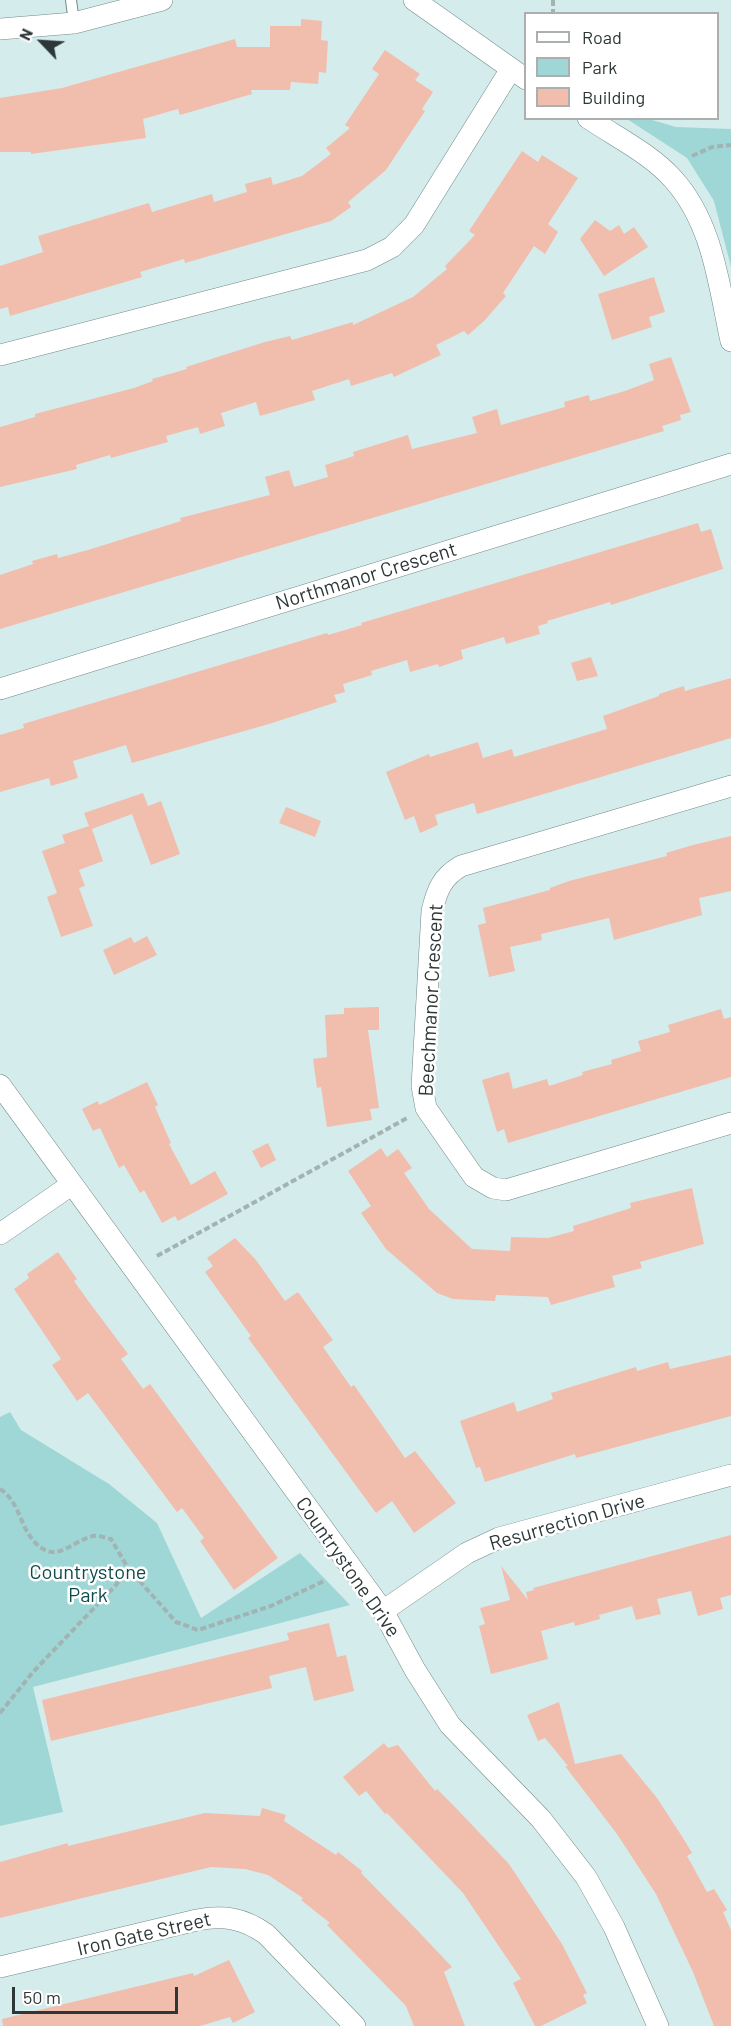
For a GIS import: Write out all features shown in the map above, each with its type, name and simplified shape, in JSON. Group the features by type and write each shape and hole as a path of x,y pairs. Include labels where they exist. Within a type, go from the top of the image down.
{"street":[{"path":"0,29 74,23 162,0"},
{"path":"0,355 367,260 393,247 414,225 518,74 414,0"},
{"path":"591,120 644,155 673,178 691,205 712,250 731,341"},
{"name":"Northmanor Crescent","path":"0,689 731,464"},
{"name":"Beechmanor Crescent","path":"731,786 461,866 447,874 437,891 432,911 422,1086 426,1108 474,1177 482,1184 506,1190 731,1123"},
{"name":"Countrystone Drive","path":"0,1085 383,1611 415,1670 450,1725 541,1819 586,1877 614,1927 658,2026"},
{"path":"0,1234 71,1185"},
{"name":"Resurrection Drive","path":"383,1611 467,1553 499,1538 731,1475"},
{"name":"Iron Gate Street","path":"0,1967 197,1920 218,1916 235,1918 252,1924 266,1934 355,2026"}],"lane":[{"path":"71,0 74,23"}],"path":[{"path":"692,156 712,147 731,144"},
{"path":"157,1256 426,1108"},
{"path":"0,1489 13,1503 29,1535 40,1548 60,1553 94,1536 111,1539 128,1568 176,1622 198,1630 271,1606 324,1581"},
{"path":"0,1713 33,1672 116,1585 128,1568"}],"green space":[{"path":"629,120 652,120 676,127 731,129 731,267 714,201 687,158"},
{"name":"Countrystone Park","path":"10,1412 21,1430 109,1484 157,1523 201,1618 300,1553 350,1605 33,1687 63,1812 0,1826 0,1417"}],"building":[{"path":"301,19 322,21 321,40 328,41 326,73 319,72 318,84 291,82 290,90 251,90 252,94 180,115 178,109 143,119 146,138 31,154 31,152 0,152 0,98 62,88 235,39 237,47 270,47 270,26 301,26"},
{"path":"385,50 420,74 415,80 433,92 422,109 425,111 386,170 348,202 351,207 331,221 185,263 184,259 140,272 142,277 10,316 8,307 0,309 0,266 43,252 38,236 149,203 152,212 212,194 214,202 247,192 245,184 271,177 273,185 302,176 331,154 326,148 350,128 345,125 379,74 372,69"},
{"path":"522,151 538,162 542,155 578,178 548,224 558,232 545,254 534,246 503,293 506,296 484,321 468,335 464,331 436,345 441,355 394,377 392,373 351,386 349,379 312,391 315,400 260,416 256,402 221,413 225,426 200,434 198,427 166,436 168,442 76,465 77,469 0,487 0,427 35,417 35,414 134,388 153,381 152,379 187,369 186,367 265,342 290,336 292,340 353,322 353,325 413,297 447,269 445,266 475,235 469,231"},
{"path":"595,220 610,231 619,225 624,234 634,227 648,247 604,276 580,239"},
{"path":"654,277 665,312 649,317 652,327 612,340 598,294"},
{"path":"671,357 691,412 680,415 681,420 662,426 664,431 0,629 0,575 33,564 32,561 57,554 58,558 88,550 181,521 180,518 270,495 265,477 289,470 294,487 328,477 325,465 354,456 353,452 408,435 412,449 477,433 472,417 497,409 501,425 565,407 564,402 589,395 590,401 625,391 654,380 649,364"},
{"path":"698,523 701,532 711,529 723,569 611,605 610,602 547,621 548,623 538,626 540,634 506,644 504,637 461,650 463,659 439,667 438,664 410,672 407,660 371,671 372,675 343,684 345,692 334,695 337,702 269,724 132,763 126,745 73,761 78,778 51,786 49,778 0,792 0,735 24,728 23,724 327,633 328,635 362,625 361,623"},
{"path":"591,657 598,676 577,681 571,663"},
{"path":"731,678 731,738 477,814 474,803 435,815 438,825 420,833 414,816 405,820 386,772 429,754 430,757 478,742 483,758 512,749 514,757 607,729 603,716 659,696 659,694 684,686 685,691"},
{"path":"143,793 148,806 161,801 180,854 151,865 132,814 92,829 103,861 79,870 85,886 79,888 93,926 61,937 47,897 57,893 42,851 65,843 62,835 89,826 84,813"},
{"path":"286,807 321,821 315,837 279,823"},
{"path":"731,836 731,891 699,898 702,915 614,940 609,918 541,934 542,940 510,947 515,971 489,977 478,925 486,923 483,908 550,890 550,888 569,881 667,856 666,853 693,845"},
{"path":"147,936 157,955 114,975 103,950 131,937 134,943"},
{"path":"379,1007 379,1030 368,1030 379,1108 370,1109 372,1120 327,1127 321,1087 317,1088 313,1059 327,1057 325,1015 344,1014 344,1008"},
{"path":"721,1009 724,1019 731,1017 731,1077 508,1143 504,1129 497,1132 482,1080 509,1072 513,1089 547,1079 549,1086 583,1075 582,1072 612,1064 611,1060 641,1051 638,1041 670,1032 668,1025"},
{"path":"147,1082 158,1105 155,1107 171,1143 169,1144 191,1185 215,1171 228,1194 178,1221 175,1216 162,1223 144,1190 140,1193 124,1165 119,1168 100,1128 93,1131 82,1109 98,1101 99,1105"},
{"path":"268,1143 276,1160 261,1168 252,1151"},
{"path":"381,1148 387,1157 398,1149 412,1168 404,1173 429,1209 472,1249 510,1251 511,1237 548,1238 574,1231 573,1226 631,1208 630,1203 692,1188 704,1244 640,1262 642,1268 612,1276 615,1287 551,1305 548,1297 496,1295 495,1301 453,1299 437,1293 386,1249 361,1213 371,1206 348,1171"},
{"path":"235,1238 256,1260 285,1301 298,1292 333,1340 323,1347 351,1387 354,1385 405,1458 415,1451 456,1503 414,1533 392,1501 376,1513 248,1338 251,1336 205,1272 213,1266 207,1258"},
{"path":"58,1252 77,1279 74,1281 128,1354 121,1359 143,1389 150,1384 278,1558 234,1590 200,1541 204,1538 182,1508 177,1512 88,1393 77,1401 52,1365 61,1359 14,1289 29,1278 27,1274"},
{"path":"731,1355 731,1416 576,1458 575,1454 485,1482 480,1467 476,1468 460,1421 514,1402 517,1412 553,1399 551,1393 636,1367 637,1371 668,1362 670,1369"},
{"path":"731,1535 731,1595 720,1598 723,1609 698,1616 691,1591 657,1599 661,1614 636,1620 632,1606 599,1615 600,1619 575,1626 574,1622 541,1631 548,1659 491,1674 479,1626 485,1624 480,1608 510,1600 501,1566 528,1600 526,1592 534,1590 533,1588"},
{"path":"329,1623 337,1657 346,1655 354,1691 314,1701 306,1667 269,1676 272,1688 51,1741 42,1700 289,1640 287,1633"},
{"path":"559,1702 575,1764 621,1754 657,1798 683,1838 692,1853 687,1856 707,1892 714,1889 727,1910 723,1912 731,1930 731,2026 714,2026 693,1972 656,1894 617,1834 565,1766 568,1766 545,1738 538,1741 527,1715"},
{"path":"384,1743 388,1748 398,1745 435,1791 437,1789 509,1864 562,1944 587,1993 583,1995 587,2003 541,2026 535,2026 513,1983 521,1979 463,1893 387,1813 385,1814 366,1791 359,1796 343,1777"},
{"path":"262,1808 286,1815 284,1821 336,1855 338,1852 362,1871 361,1873 452,1967 444,1972 465,2026 414,2026 406,2006 327,1925 330,1923 301,1900 303,1898 268,1875 245,1869 211,1867 0,1918 0,1862 68,1843 68,1846 205,1813 260,1816"},
{"path":"229,1960 255,2012 233,2023 230,2017 200,2026 3,2026 2,2019 193,1973 194,1976"}]}
